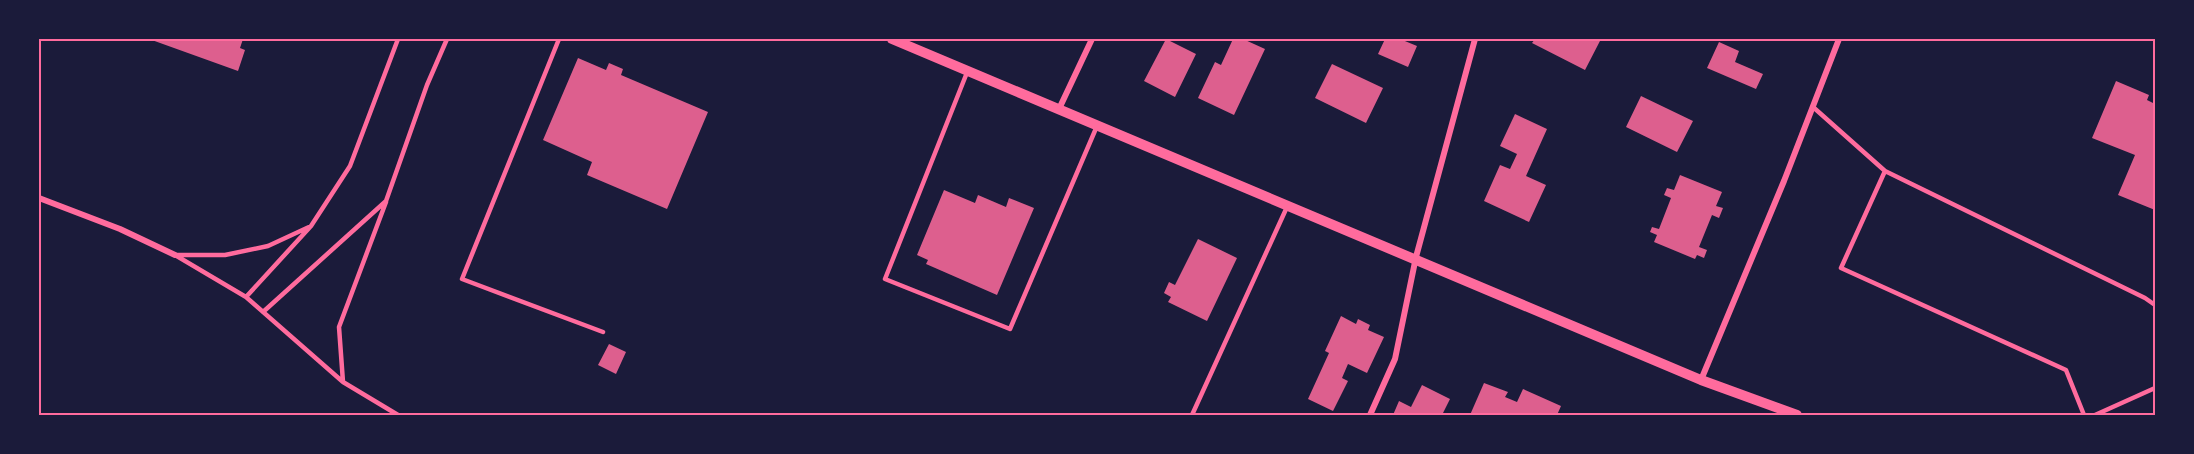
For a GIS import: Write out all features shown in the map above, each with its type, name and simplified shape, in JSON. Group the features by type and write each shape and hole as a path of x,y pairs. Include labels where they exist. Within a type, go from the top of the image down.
{"street":[{"path":"892,39 1416,257 1701,380 1797,415"},
{"path":"1059,109 1092,39"},
{"path":"1370,415 1395,359 1416,257 1475,39"},
{"path":"1701,380 1839,39"},
{"path":"39,198 120,229 175,255"}],"lane":[{"path":"246,297 311,226 350,166 398,39"},
{"path":"343,382 339,327 427,85 447,39"},
{"path":"559,39 462,279 603,332"},
{"path":"968,70 885,279 1010,329 1097,125"},
{"path":"1813,107 1885,171 2145,298 2155,305"},
{"path":"1885,171 1840,268 2066,370 2084,415"},
{"path":"263,312 386,201"},
{"path":"1192,415 1288,205"},
{"path":"175,255 225,255 268,246 311,226"},
{"path":"175,255 246,297 343,382 398,415"},
{"path":"2095,415 2155,387"}],"building":[{"path":"149,39 243,39 240,48 245,50 238,71"},
{"path":"1166,39 1196,54 1175,97 1144,81"},
{"path":"1233,39 1243,39 1265,49 1234,115 1198,98 1215,62 1221,65"},
{"path":"1385,39 1400,39 1417,46 1408,67 1378,54"},
{"path":"1535,39 1601,39 1585,70 1532,43"},
{"path":"1719,42 1739,51 1735,62 1763,74 1756,89 1707,68"},
{"path":"578,58 606,70 609,63 623,69 621,75 708,112 667,209 587,175 592,162 543,140"},
{"path":"1332,64 1383,88 1366,123 1315,98"},
{"path":"2116,81 2149,95 2147,100 2155,104 2155,210 2118,195 2135,155 2092,138"},
{"path":"1641,96 1693,121 1677,152 1626,127"},
{"path":"1515,114 1547,129 1526,176 1546,185 1529,222 1484,201 1500,165 1510,169 1517,154 1500,146"},
{"path":"1680,175 1722,192 1716,206 1723,208 1719,218 1712,215 1699,247 1707,250 1704,258 1697,255 1695,259 1654,242 1657,235 1650,232 1652,227 1659,229 1671,198 1664,195 1667,188 1674,190"},
{"path":"944,190 975,203 978,195 1006,207 1009,198 1034,208 997,295 926,264 928,260 917,255"},
{"path":"1198,239 1237,258 1207,321 1168,302 1171,297 1164,293 1169,282 1175,285"},
{"path":"1341,316 1356,324 1358,319 1370,325 1368,330 1384,337 1367,373 1348,364 1342,378 1348,381 1333,411 1308,399 1329,353 1325,351"},
{"path":"609,344 626,352 616,374 598,365"},
{"path":"1484,383 1508,392 1505,397 1517,402 1523,389 1561,406 1557,415 1470,415"},
{"path":"1422,385 1450,399 1442,415 1393,415 1399,401 1411,407"}]}
